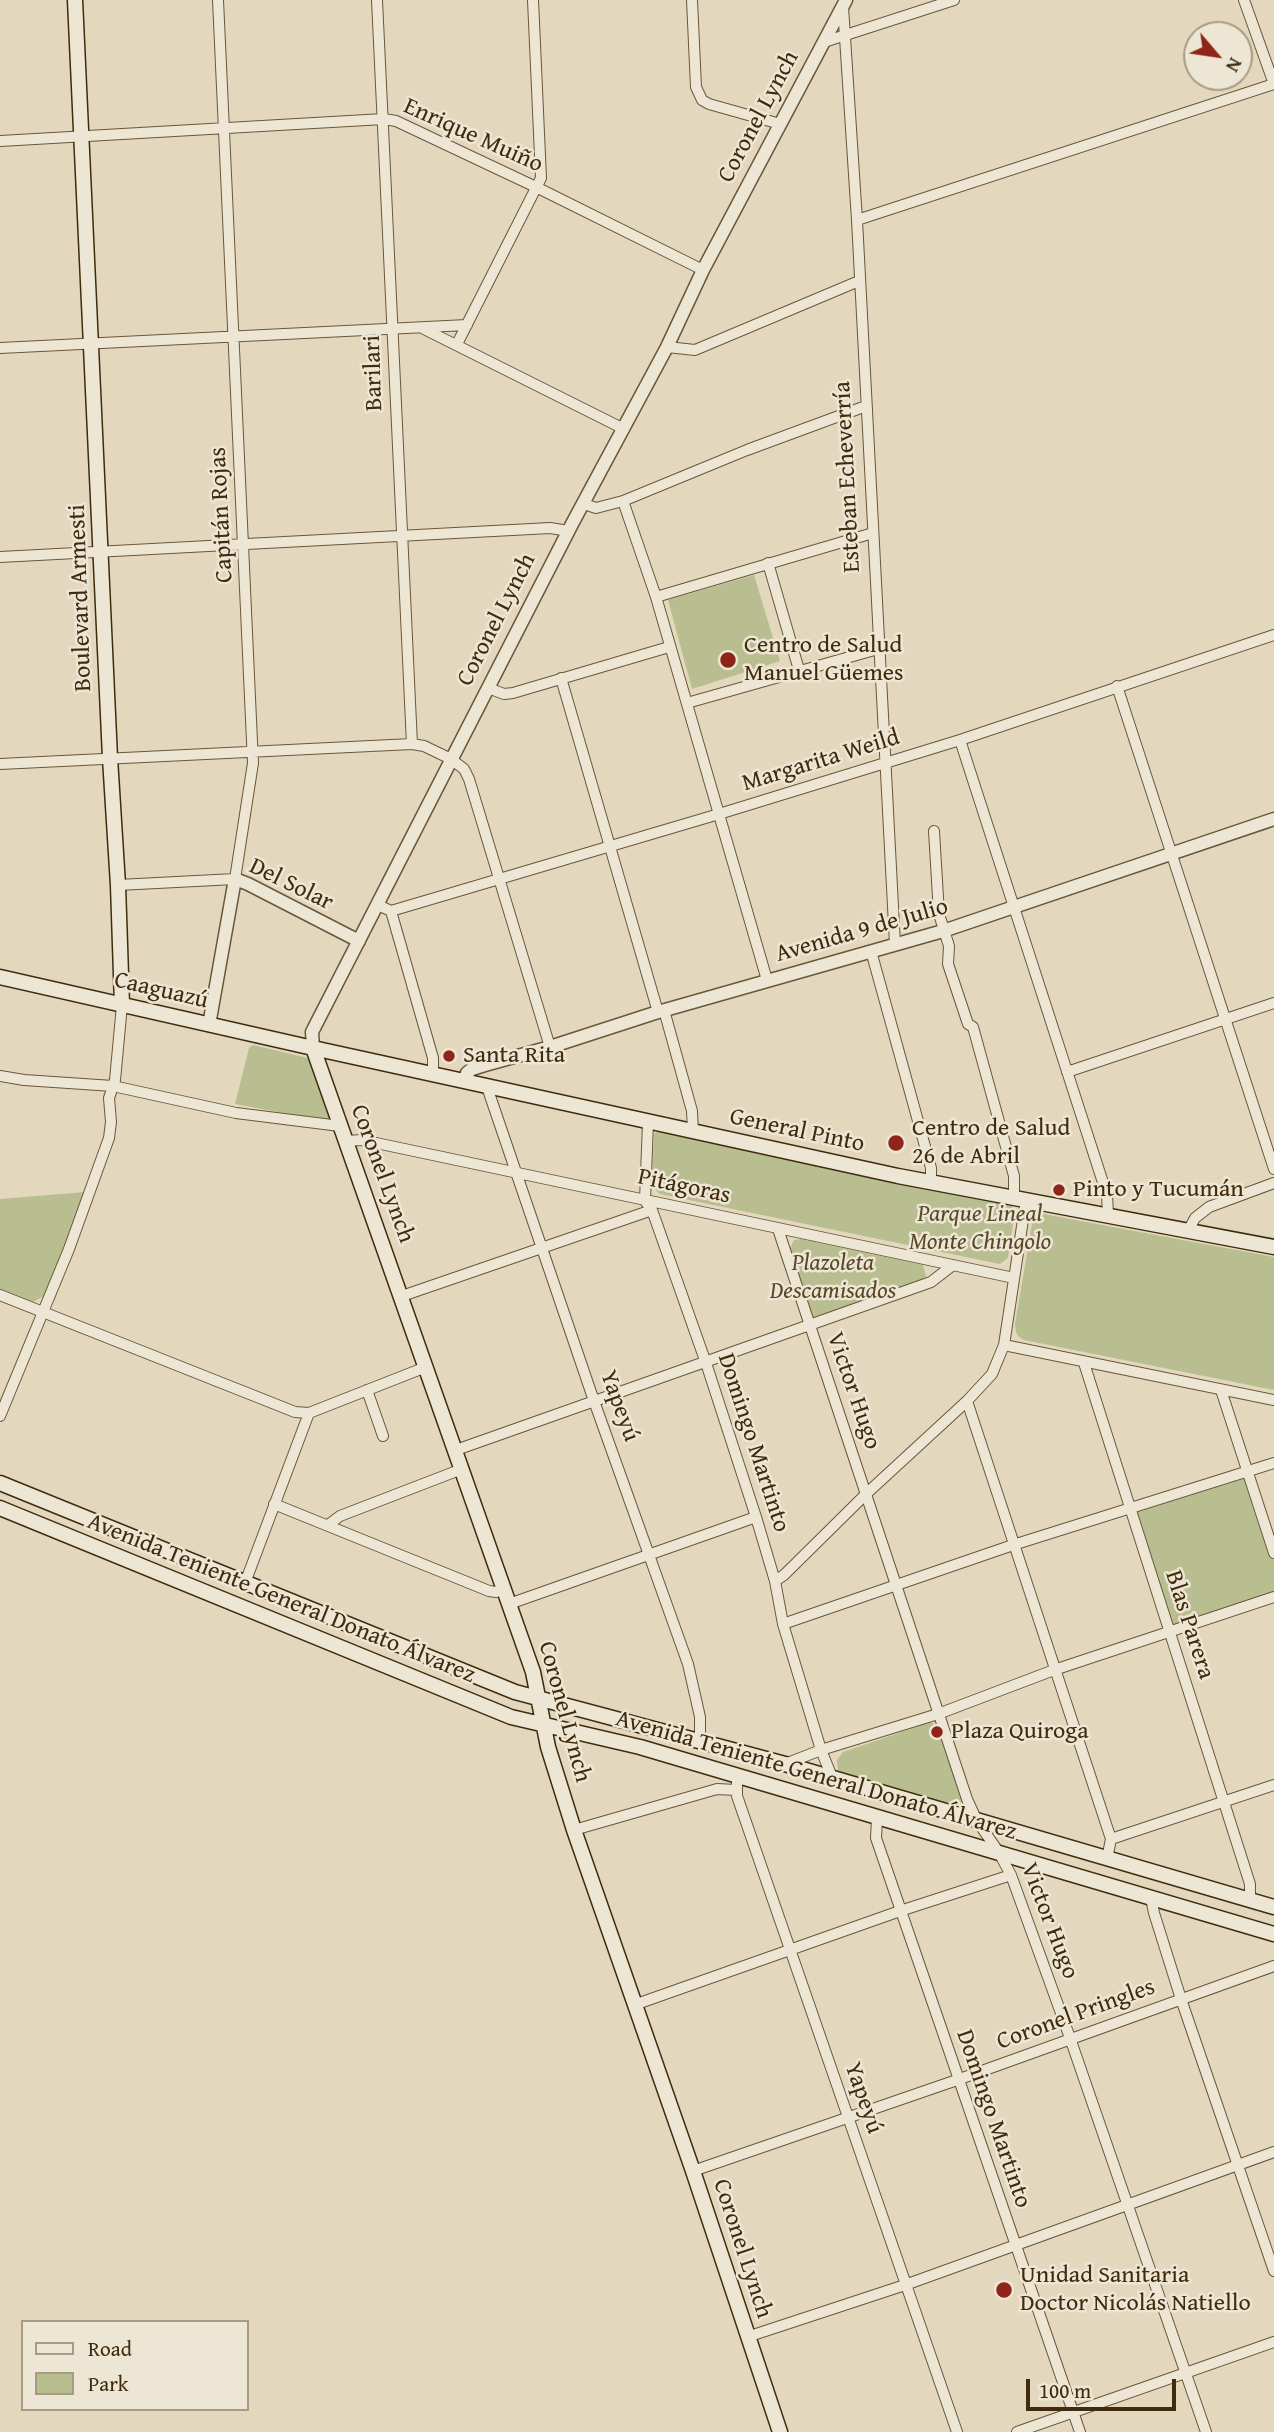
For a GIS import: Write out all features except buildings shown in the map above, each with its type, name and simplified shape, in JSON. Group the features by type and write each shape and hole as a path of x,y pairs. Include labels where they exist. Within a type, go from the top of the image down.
{"main road":[{"name":"Boulevard Armesti","path":"75,0 122,1005"},
{"name":"Caaguazú","path":"0,977 313,1048"},
{"name":"General Pinto","path":"313,1048 931,1182 1274,1247"},
{"name":"Coronel Lynch","path":"313,1048 533,1672 548,1747 574,1830 693,2171 780,2432"},
{"name":"Avenida Teniente General Donato Álvarez","path":"0,1483 494,1684 538,1699 832,1777 1274,1907"},
{"name":"Avenida Teniente General Donato Álvarez","path":"0,1508 511,1717 640,1747 719,1771 736,1783 998,1851 1274,1934"}],"street":[{"name":"Capitán Rojas","path":"209,1025 253,752 218,0"},
{"name":"Barilari","path":"377,0 412,744"},
{"path":"457,344 538,188 541,171 533,0"},
{"path":"692,0 696,87 702,100 780,124"},
{"path":"824,42 954,0"},
{"path":"857,220 1274,84 1244,0"},
{"name":"Coronel Lynch","path":"313,1048 312,1031 569,531 667,347 703,270 844,3"},
{"name":"Esteban Echeverría","path":"844,3 895,944"},
{"name":"Enrique Muiño","path":"0,141 384,119 405,125 703,270"},
{"path":"667,347 695,350 859,281"},
{"path":"0,348 467,325"},
{"path":"421,327 624,429"},
{"path":"584,504 596,508 623,501 747,450 866,406"},
{"path":"623,501 656,597 767,980"},
{"path":"0,557 550,528 569,531"},
{"path":"656,597 873,533"},
{"path":"768,563 799,670"},
{"name":"Margarita Weild","path":"391,911 887,763 1117,686 1273,638"},
{"path":"488,688 504,694 669,647"},
{"path":"687,702 878,649"},
{"path":"561,678 609,845 692,1111 693,1132"},
{"path":"1117,686 1274,1169"},
{"path":"960,740 1107,1195 1108,1214"},
{"path":"0,764 412,744 424,746 451,759 467,774 550,1047"},
{"name":"Avenida 9 de Julio","path":"464,1082 467,1073 472,1069 661,1011 943,931 1274,818"},
{"path":"775,1581 967,1401 992,1374 1004,1345 1014,1278 1020,1198 973,1027 968,1024 948,964 949,946 939,914 934,831"},
{"name":"Del Solar","path":"118,884 234,879 359,941"},
{"path":"378,905 391,911 433,1058 432,1075"},
{"path":"870,951 931,1168 931,1182"},
{"path":"1067,1072 1274,1003"},
{"name":"Boulevard Armesti","path":"0,1416 92,1189 111,1130 109,1098 113,1086 122,1005"},
{"path":"0,1076 113,1086 236,1113 340,1126"},
{"name":"Yapeyú","path":"487,1087 594,1401 688,1664 700,1717 700,1741"},
{"path":"645,1200 648,1122"},
{"name":"Pitágoras","path":"346,1141 362,1140 1014,1278"},
{"path":"1188,1231 1201,1212 1274,1183"},
{"name":"Domingo Martinto","path":"645,1200 652,1210 706,1363 756,1517 775,1581 783,1624 821,1750 832,1777"},
{"path":"402,1296 652,1210"},
{"name":"Victor Hugo","path":"778,1229 967,1799 977,1821 1011,1875 1206,2432"},
{"path":"456,1450 932,1282 953,1265"},
{"path":"0,1295 295,1412 309,1413 426,1367"},
{"path":"1004,1345 1274,1400"},
{"name":"Blas Parera","path":"1084,1363 1250,1884 1250,1900"},
{"path":"367,1390 383,1436"},
{"path":"1221,1390 1274,1553"},
{"path":"967,1401 1111,1839 1107,1859"},
{"path":"245,1583 309,1413"},
{"path":"783,1624 1013,1545 1274,1463"},
{"path":"328,1525 340,1516 463,1469"},
{"path":"274,1504 489,1591 504,1589"},
{"path":"509,1604 756,1517"},
{"path":"785,1764 821,1750 938,1714 1054,1670 1274,1597"},
{"path":"717,1789 719,1771"},
{"path":"574,1830 736,1783"},
{"name":"Yapeyú","path":"736,1783 790,1951 957,2432"},
{"path":"1111,1839 1274,1785"},
{"name":"Domingo Martinto","path":"877,1818 876,1838 900,1911 1080,2432"},
{"path":"634,2005 900,1911 1011,1875"},
{"path":"1151,1898 1236,2166 1274,2271"},
{"name":"Coronel Pringles","path":"693,2171 1274,1966"},
{"path":"747,2337 905,2285 1274,2152"},
{"path":"1017,2432 1274,2342"}],"green space":[{"path":"754,575 780,661 692,689 668,600"},
{"path":"253,1045 308,1058 313,1065 329,1119 326,1121 235,1104 249,1048"},
{"name":"Parque Lineal Monte Chingolo","path":"657,1132 1010,1203 1015,1210 1008,1258 1000,1264 660,1194 652,1181 654,1134"},
{"path":"86,1192 44,1296 33,1302 0,1289 0,1199"},
{"name":"Parque Lineal Monte Chingolo","path":"1038,1213 1274,1257 1274,1390 1024,1340 1018,1336 1015,1324 1032,1224"},
{"name":"Plazoleta Descamisados","path":"801,1239 923,1265 926,1276 924,1280 812,1319 789,1251 794,1240"},
{"path":"1246,1471 1274,1553 1274,1597 1169,1633 1130,1509"},
{"path":"928,1723 938,1727 961,1805 957,1807 840,1774 837,1760 843,1752"}],"place":[{"name":"Centro de Salud Manuel Güemes","path":"728,660"},
{"name":"Santa Rita","path":"449,1056"},
{"name":"Centro de Salud 26 de Abril","path":"896,1143"},
{"name":"Pinto y Tucumán","path":"1059,1190"},
{"name":"Plaza Quiroga","path":"937,1732"},
{"name":"Unidad Sanitaria Doctor Nicolás Natiello","path":"1004,2290"}]}
